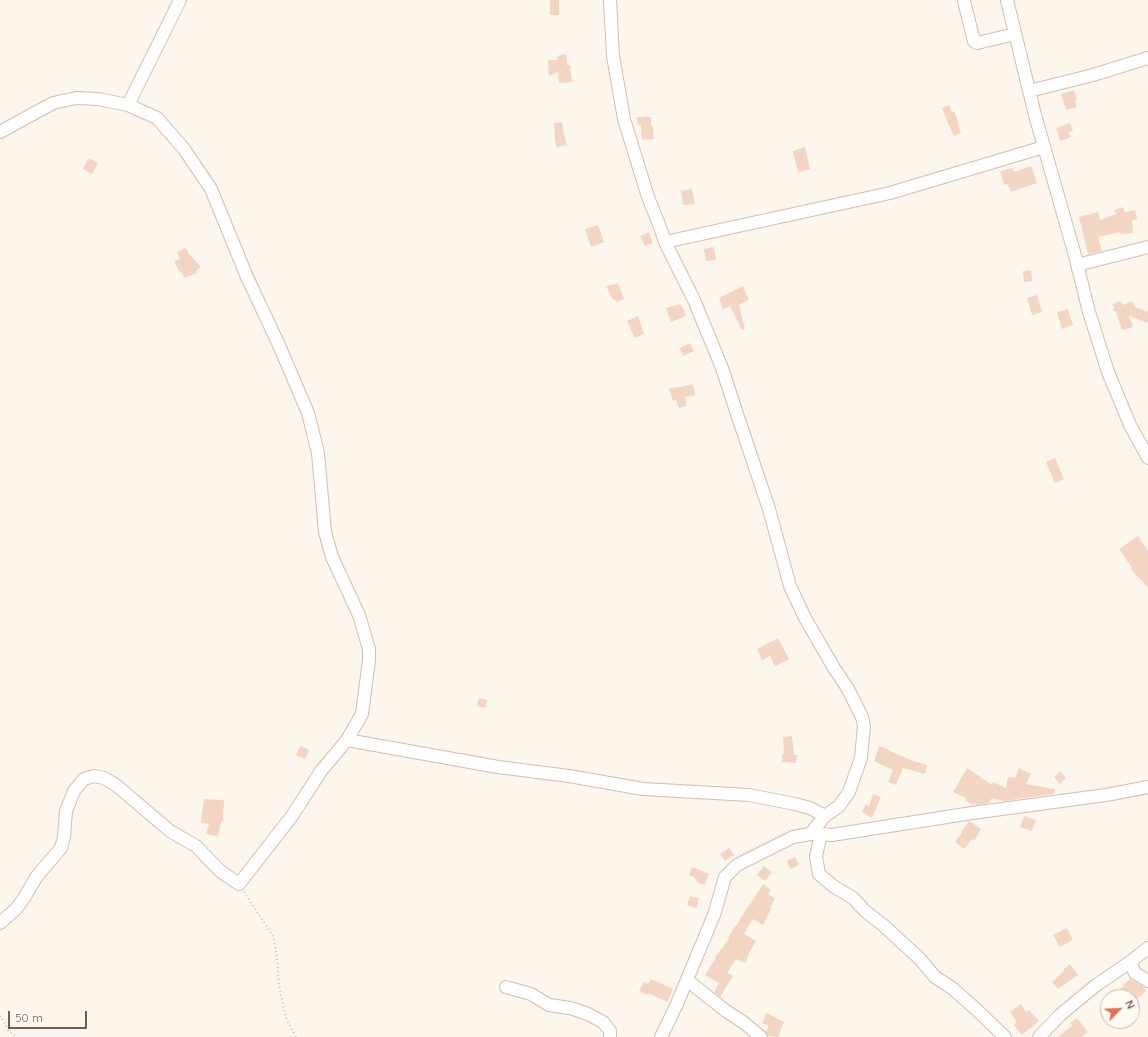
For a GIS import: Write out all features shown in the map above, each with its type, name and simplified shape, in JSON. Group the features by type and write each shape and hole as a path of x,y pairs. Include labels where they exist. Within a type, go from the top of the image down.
{"street":[{"path":"128,105 180,0"},
{"path":"610,0 614,56 624,119 648,197 665,242 694,300 722,368 769,509 790,586 805,618 848,689 862,717 864,726 861,758 849,792 839,806 825,816 815,834 819,874 833,886 853,898 865,911 883,925 920,959 935,977 952,988 1005,1037"},
{"path":"1007,0 1044,147 1108,372 1130,425 1143,440 1148,458"},
{"path":"964,1 974,41 977,43 1015,34"},
{"path":"1029,91 1093,75 1148,58"},
{"path":"0,132 53,103 76,98 98,99 128,105 157,118 184,149 211,189 247,277 278,343 308,413 318,453 325,532 328,545 332,558 360,615 369,649 362,714 347,740 321,771 292,816 239,884 220,871 196,846 170,831 116,785 104,778 94,776 84,779 74,791 66,811 64,837 61,848 37,876 16,909 0,923"},
{"path":"665,242 890,194 1044,147"},
{"path":"1077,265 1148,247"},
{"path":"347,740 498,767 569,776 643,789 749,795 810,808 825,816"},
{"path":"661,1037 676,1006 714,915 725,877 737,865 793,837 815,834 832,835 1148,787"},
{"path":"1039,1037 1060,1015 1095,986 1148,948"},
{"path":"1130,962 1135,973 1148,981"},
{"path":"687,980 761,1037"},
{"path":"506,987 531,994 549,1005 574,1009 588,1014 603,1022 610,1031 610,1037"}],"path":[{"path":"239,884 273,936 277,957 279,986 286,1018 296,1037"},
{"path":"0,1016 8,1030 17,1037"}],"building":[{"path":"550,0 559,0 559,15 550,15"},
{"path":"566,54 567,65 570,65 572,82 559,83 558,72 549,76 548,60 558,60 557,56"},
{"path":"1074,90 1077,100 1075,101 1077,107 1066,110 1061,94"},
{"path":"949,105 952,112 954,111 961,133 954,136 942,108"},
{"path":"637,117 651,117 651,126 653,126 654,139 642,140 641,125 638,125"},
{"path":"562,122 567,145 557,147 554,123"},
{"path":"1070,123 1073,131 1069,132 1071,137 1060,141 1056,128"},
{"path":"805,147 810,169 798,172 793,151"},
{"path":"89,158 98,163 92,174 83,169"},
{"path":"1031,166 1037,183 1011,192 1008,184 1004,185 1000,171 1013,168 1014,172"},
{"path":"692,189 695,204 683,205 681,191"},
{"path":"1123,207 1125,212 1135,210 1137,219 1132,221 1133,233 1121,234 1120,232 1098,237 1102,251 1088,254 1079,217 1098,212 1100,220 1116,214 1114,210"},
{"path":"598,225 604,242 591,247 585,229"},
{"path":"649,232 653,243 645,246 640,236"},
{"path":"714,247 716,260 706,261 704,249"},
{"path":"186,248 189,254 201,267 196,271 197,273 184,278 182,272 180,273 174,262 180,258 177,252"},
{"path":"1031,270 1032,281 1024,282 1023,271"},
{"path":"618,283 624,299 616,302 615,299 613,300 606,286"},
{"path":"743,286 749,300 739,305 745,329 742,330 730,306 723,309 719,298"},
{"path":"1037,295 1042,312 1032,315 1027,298"},
{"path":"1121,301 1123,305 1132,301 1135,307 1148,312 1148,323 1129,316 1133,327 1122,330 1116,312 1112,310 1114,309 1112,304"},
{"path":"680,304 686,316 671,322 666,308"},
{"path":"1068,309 1073,325 1062,329 1057,312"},
{"path":"638,316 644,334 635,338 627,321"},
{"path":"690,343 694,351 683,356 680,348"},
{"path":"693,384 695,395 685,397 687,406 679,408 676,400 673,401 669,389"},
{"path":"1055,458 1064,479 1055,483 1046,462"},
{"path":"1138,536 1148,551 1148,588 1131,569 1132,568 1119,549"},
{"path":"778,638 789,659 775,666 770,656 762,660 757,649"},
{"path":"479,698 487,700 485,708 477,706"},
{"path":"792,736 794,755 797,755 796,763 782,762 782,754 784,754 783,737"},
{"path":"300,746 309,750 305,759 296,755"},
{"path":"879,746 911,760 927,765 925,774 903,768 896,785 888,782 893,770 874,761"},
{"path":"967,768 992,785 993,782 1006,788 1008,777 1015,778 1019,768 1031,774 1026,784 1055,789 1054,794 1004,801 992,798 989,803 978,805 975,803 973,805 965,800 966,798 953,792"},
{"path":"1060,771 1066,778 1060,784 1054,777"},
{"path":"873,794 881,797 872,818 862,812 866,804 869,806"},
{"path":"204,799 224,800 223,822 221,822 218,837 206,834 209,824 201,823"},
{"path":"1024,816 1036,820 1032,831 1020,827"},
{"path":"969,821 981,829 974,841 972,839 964,849 955,842"},
{"path":"729,848 734,855 725,861 720,854"},
{"path":"795,857 799,865 790,869 787,861"},
{"path":"764,866 772,872 765,881 757,875"},
{"path":"692,867 709,874 705,884 701,884 696,881 697,879 689,875"},
{"path":"763,884 771,890 768,894 775,898 770,908 771,909 763,925 753,919 744,934 756,941 745,963 736,959 727,973 733,976 720,997 714,992 719,983 705,975 716,958 715,957 729,939 728,938 735,926"},
{"path":"690,896 699,898 696,908 687,905"},
{"path":"1067,928 1073,940 1060,947 1053,935"},
{"path":"1070,964 1078,975 1058,989 1052,982"},
{"path":"651,979 673,989 667,1002 648,993 647,995 639,991 644,982 648,984"},
{"path":"1130,979 1142,986 1146,991 1140,997 1140,989 1120,989"},
{"path":"1021,1004 1026,1012 1029,1010 1039,1021 1022,1035 1014,1025 1017,1022 1010,1012"},
{"path":"767,1013 784,1022 778,1037 768,1036 766,1032 769,1026 762,1023"},
{"path":"1077,1018 1088,1032 1082,1037 1058,1037 1073,1025 1070,1023"}]}
